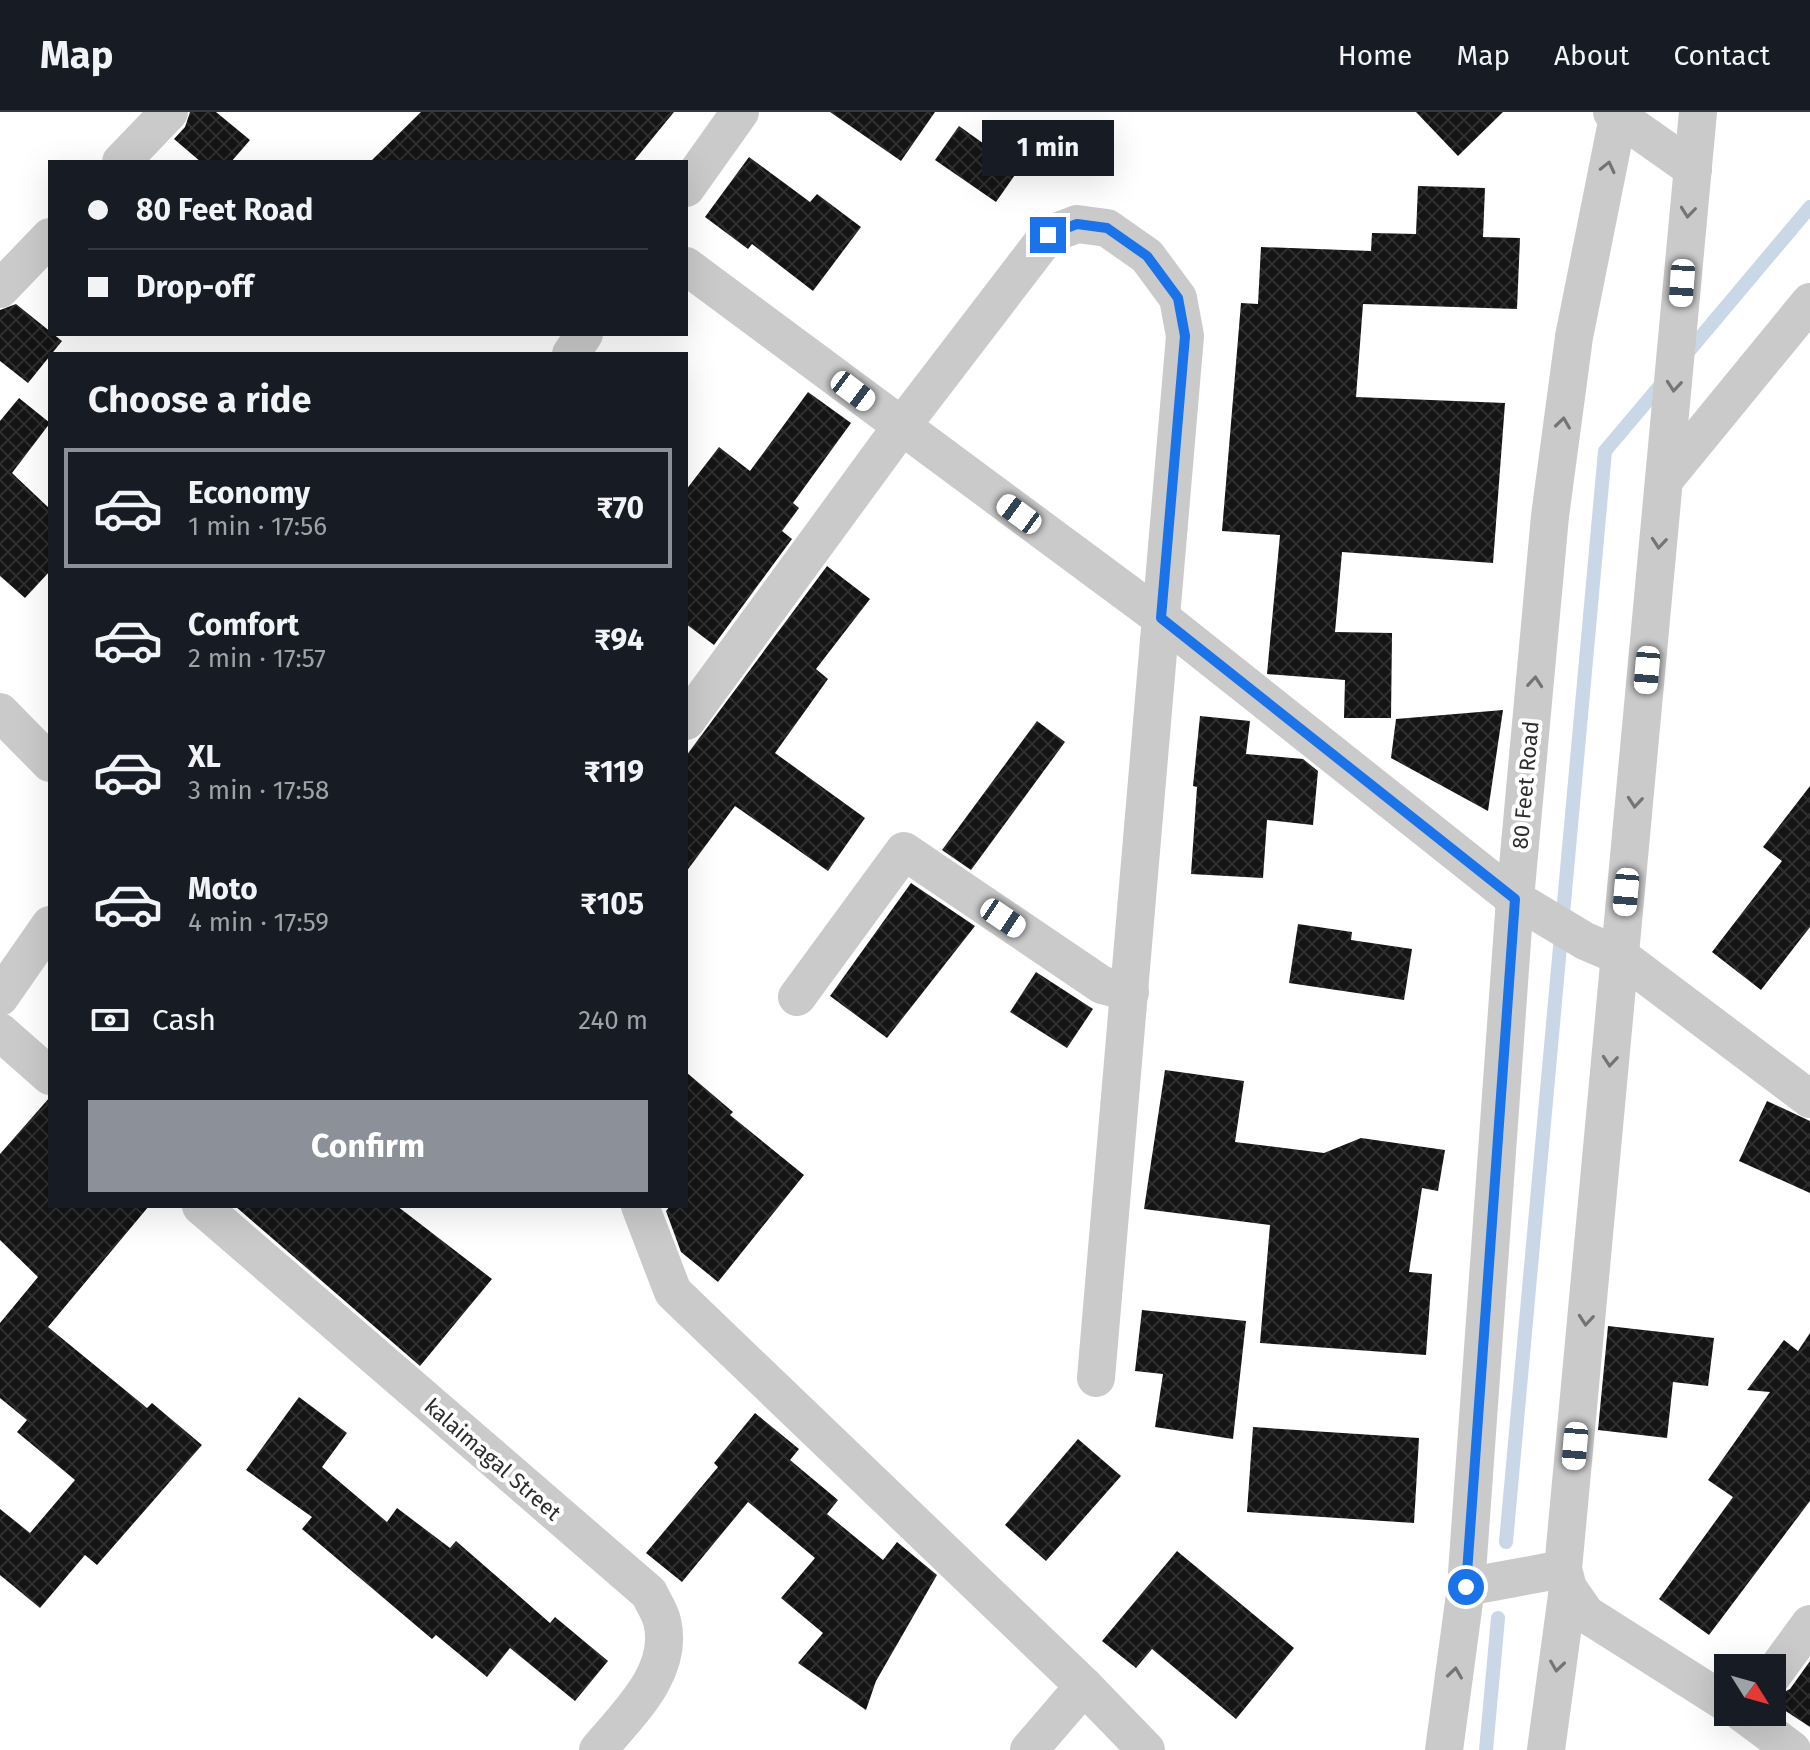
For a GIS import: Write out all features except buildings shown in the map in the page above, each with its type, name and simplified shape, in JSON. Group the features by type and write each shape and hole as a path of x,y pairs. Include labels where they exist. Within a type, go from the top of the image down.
{"street":[{"path":"123,160 169,112"},
{"path":"688,185 740,112"},
{"path":"1546,1750 1698,112"},
{"path":"1617,114 1693,169"},
{"name":"80 Feet Road","path":"1444,1750 1484,1583 1550,516 1574,337 1617,114"},
{"path":"688,718 901,427 1048,235 1077,224 1107,228 1147,256 1178,298 1185,336 1096,1378"},
{"path":"0,289 48,239"},
{"path":"688,267 1161,618 1524,906 1585,941 1620,956 1810,1099"},
{"path":"1665,479 1810,302"},
{"path":"3,723 48,761"},
{"path":"797,997 904,851 1102,985 1130,992"},
{"path":"0,997 48,928"},
{"path":"0,1032 48,1074"},
{"name":"kalaimagal Street","path":"203,1208 649,1593 662,1621 664,1652 650,1688 598,1750"},
{"path":"641,1208 673,1292 1084,1686 1146,1750"},
{"path":"1484,1583 1561,1576"},
{"path":"1561,1576 1586,1614 1714,1694"},
{"path":"1786,1657 1810,1624"},
{"path":"1029,1750 1084,1686"},
{"path":"1761,1726 1792,1750"}],"waterway":[{"path":"1683,358 1810,207"},
{"path":"1506,1542 1605,451 1665,380"},
{"path":"1486,1750 1498,1618"}],"route":[{"path":"1048,235 1077,224 1107,228 1147,256 1178,298 1185,336 1161,618 1515,899 1466,1587"}]}
